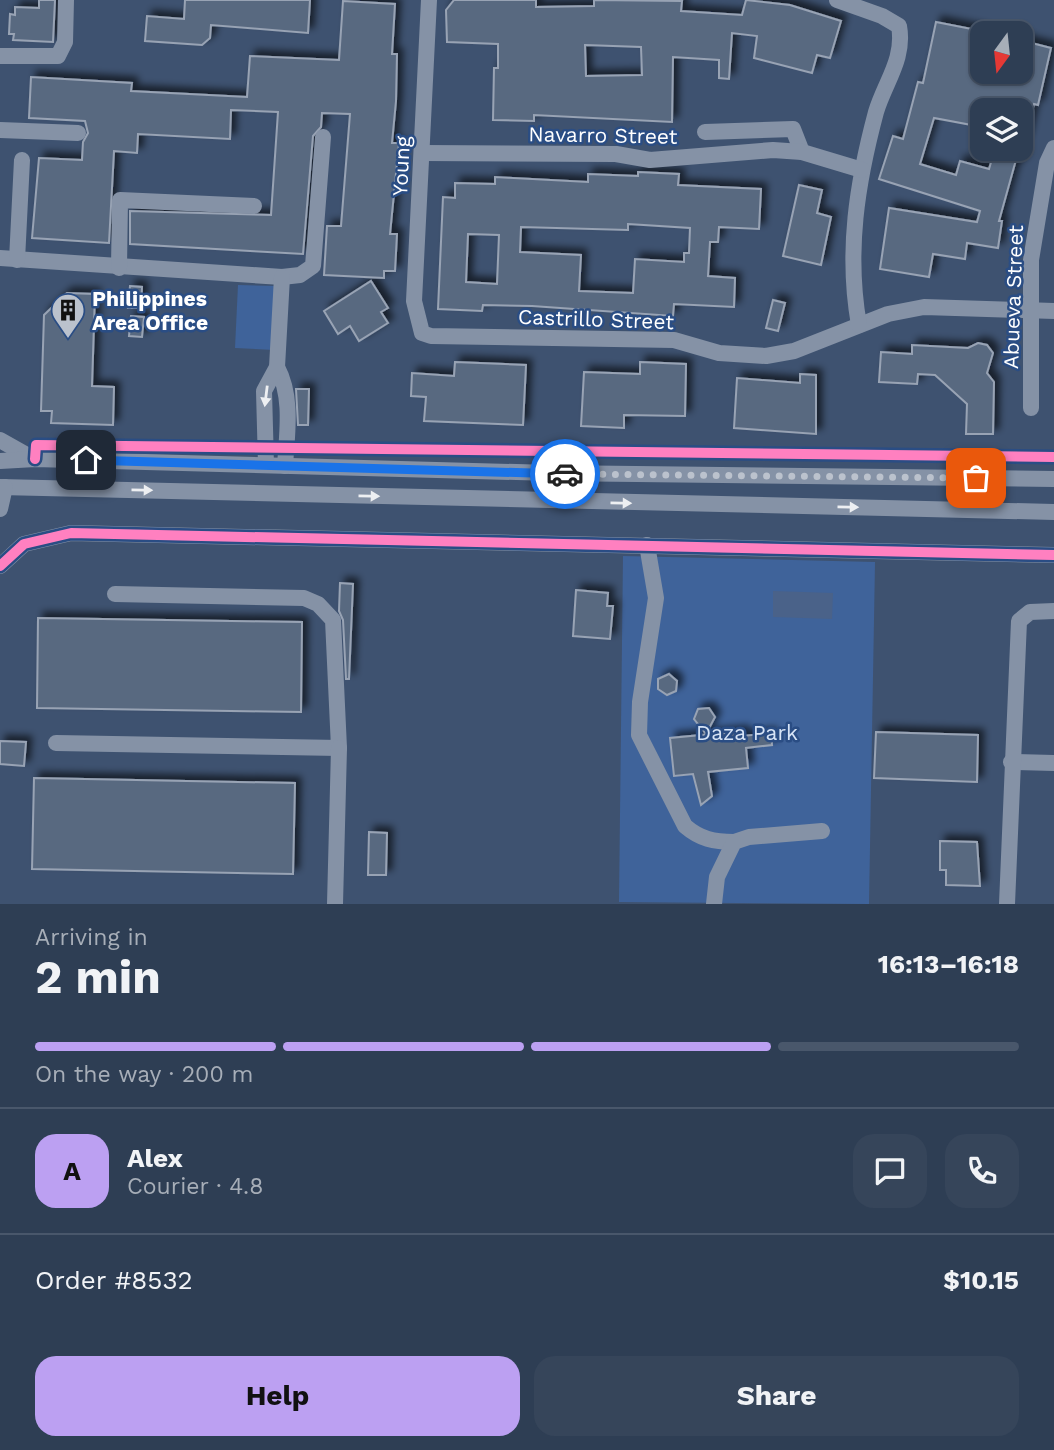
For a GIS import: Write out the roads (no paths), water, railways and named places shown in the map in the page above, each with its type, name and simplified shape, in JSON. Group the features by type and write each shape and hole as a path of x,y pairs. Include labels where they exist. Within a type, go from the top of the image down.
{"street":[{"path":"0,56 58,57 63,52 65,42 66,0"},
{"name":"Young","path":"422,333 414,301 429,0"},
{"path":"837,0 882,16 899,26 901,39 899,58 877,109 862,170 851,253 859,325"},
{"path":"705,132 793,129 802,152"},
{"path":"0,130 78,133"},
{"path":"0,258 119,268 282,277 300,275 313,267 323,137"},
{"name":"Abueva Street","path":"1031,408 1031,260 1036,215 1047,163 1054,148"},
{"name":"Navarro Street","path":"423,153 616,154 650,160 773,150 802,152 862,170"},
{"path":"17,260 22,160"},
{"path":"119,268 120,200 254,206"},
{"path":"266,465 264,391 277,367 282,277"},
{"name":"Castrillo Street","path":"422,333 431,336 674,340 719,353 766,356 794,351 859,325 924,307 1054,311"},
{"path":"277,367 283,379 288,405 285,466"},
{"path":"0,440 34,459"},
{"path":"0,461 34,459 551,473 1054,479"},
{"path":"551,473 551,501"},
{"path":"0,509 2,487 1054,512"},
{"path":"0,566 24,544 71,533 1054,555"},
{"path":"647,545 656,598 640,702 639,735 685,826 695,835 715,842 822,831"},
{"path":"115,594 304,598 318,604 333,620 339,748 335,904"},
{"path":"1007,904 1019,621 1030,612 1054,611"},
{"path":"56,743 339,748"},
{"path":"1011,762 1054,763"},
{"path":"714,904 717,877 734,842"}],"place":[{"name":"Philippines Area Office","path":"68,340"}],"park label":[{"name":"Daza Park","path":"747,732"}]}
